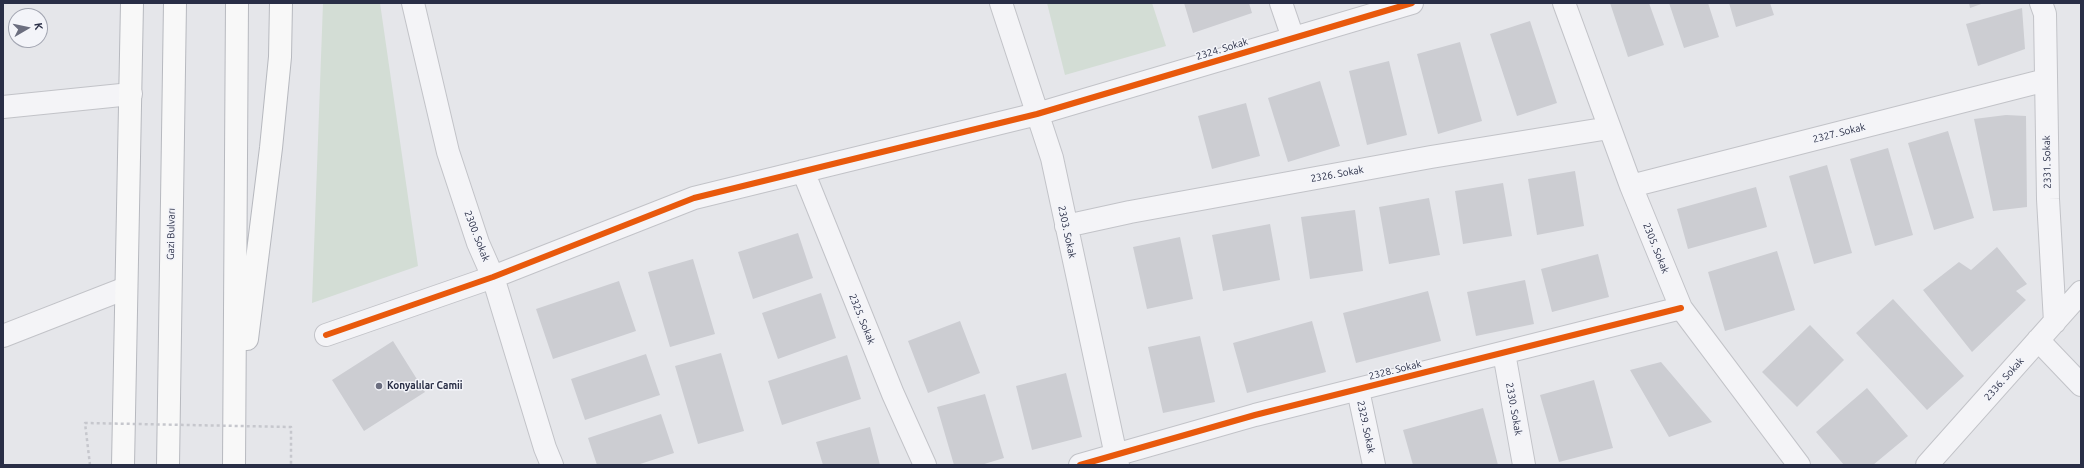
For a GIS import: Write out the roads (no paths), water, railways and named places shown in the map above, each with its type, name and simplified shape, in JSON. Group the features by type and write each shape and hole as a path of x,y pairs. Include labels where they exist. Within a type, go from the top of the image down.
{"highway":[{"path":"123,465 132,3"},
{"name":"Gazi Bulvarı","path":"168,465 175,3"},
{"path":"234,465 237,3"},
{"path":"234,438 271,148 280,57 281,3"}],"street":[{"name":"2300. Sokak","path":"413,3 448,152 478,243 494,277 545,448 552,465"},
{"name":"2303. Sokak","path":"1001,3 1052,158 1117,461"},
{"path":"1281,3 1293,38"},
{"name":"2324. Sokak","path":"326,335 494,277 694,198 1037,114 1412,3"},
{"name":"2305. Sokak","path":"1564,3 1631,186 1681,308 1799,465"},
{"name":"2331. Sokak","path":"2042,3 2045,14 2048,199 2055,322"},
{"name":"2327. Sokak","path":"1631,186 2046,80"},
{"path":"3,107 131,94"},
{"name":"2326. Sokak","path":"1066,226 1130,212 1415,160 1609,128"},
{"name":"2325. Sokak","path":"803,171 892,394 925,465"},
{"path":"3,336 126,288"},
{"name":"2336. Sokak","path":"1927,465 2081,292"},
{"name":"2328. Sokak","path":"1080,465 1117,461 1255,415 1681,308"},
{"path":"2038,340 2081,385"},
{"name":"2330. Sokak","path":"1504,353 1524,465"},
{"name":"2329. Sokak","path":"1358,390 1374,465"}],"place":[{"name":"Konyalılar Camii","path":"379,386"}]}
